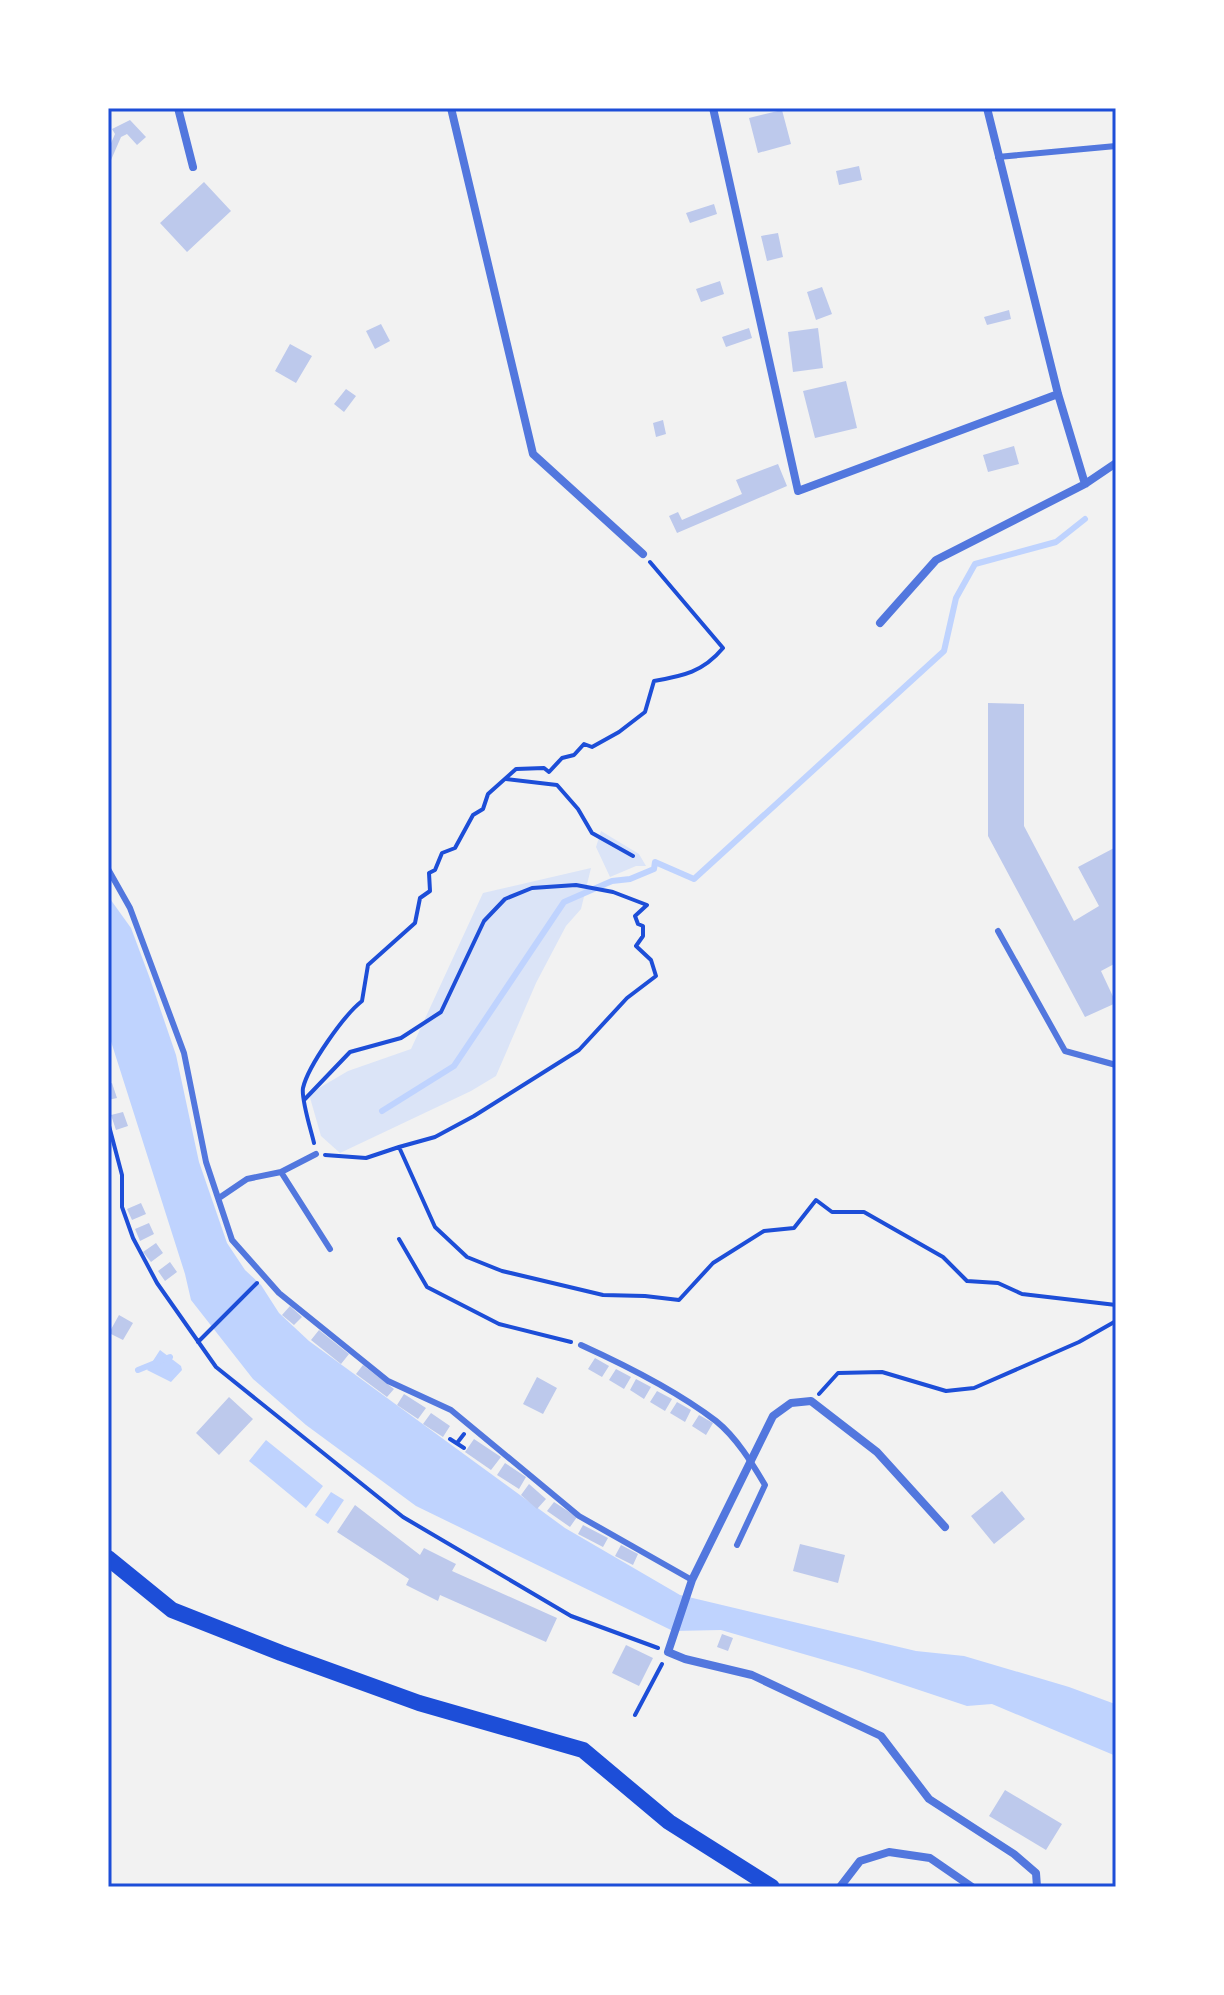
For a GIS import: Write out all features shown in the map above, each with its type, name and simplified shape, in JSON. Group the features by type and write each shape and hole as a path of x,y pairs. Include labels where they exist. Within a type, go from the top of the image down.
{"main road":[{"path":"108,1558 172,1610 419,1703 583,1750 669,1822 772,1887"}],"street":[{"path":"178,108 193,167"},
{"path":"451,108 533,454 643,554"},
{"path":"713,108 798,491 1058,394"},
{"path":"987,108 1058,394 1085,484"},
{"path":"880,623 936,560 1085,484 1116,463"},
{"path":"945,1527 877,1452 811,1401 791,1403 773,1416 692,1580 676,1634 664,1651 752,1675 881,1736 929,1799 1014,1854 1036,1873 1037,1887"},
{"path":"840,1887 860,1861 889,1852 930,1858 972,1887"}],"lane":[{"path":"998,157 1116,146"},
{"path":"108,869 130,908 184,1053 206,1162 232,1240 279,1293 388,1381 451,1410 579,1516 692,1580"},
{"path":"998,931 1065,1051 1116,1065"},
{"path":"219,1198 247,1179 281,1172 316,1154"},
{"path":"281,1172 330,1249"},
{"path":"581,1345 630,1368 717,1422 752,1463 765,1485 737,1545"}],"path":[{"path":"305,1099 350,1052 401,1038 441,1012 484,921 505,899 532,888 576,885 613,892 647,905 635,916 638,924 643,926 643,936 636,946 651,960 656,976 627,998 579,1050 435,1137 366,1158 316,1154 302,1089 323,1049 348,1012 362,1001 368,965 415,923 420,898 430,891 429,873 435,870 442,853 455,848 473,815 483,809 488,794 516,769 544,768 549,772 562,758 574,755 584,744 592,747 619,732 645,712 654,681 684,675 711,663 723,648 643,554"},
{"path":"504,779 557,785 578,809 592,833 633,856"},
{"path":"108,1122 122,1175 122,1207 133,1238 157,1283 216,1367 403,1517 571,1616 664,1651 635,1715"},
{"path":"399,1147 435,1227 467,1257 502,1271 603,1295 679,1300 713,1263 764,1231 794,1228 816,1200 832,1212 864,1212 943,1257 967,1281 998,1283 1022,1294 1116,1305"},
{"path":"399,1239 427,1287 499,1324 581,1345"},
{"path":"198,1342 256,1284"},
{"path":"811,1401 838,1373 882,1372 946,1391 974,1388 1079,1342 1116,1321"},
{"path":"450,1439 464,1448"}],"shaded area":[{"path":"601,831 639,854 646,866 636,866 610,877 596,847"},
{"path":"591,868 581,909 566,926 536,983 496,1076 340,1153 321,1136 309,1094 348,1071 411,1049 483,893"}],"water":[{"path":"108,896 131,928 149,976 176,1055 199,1162 227,1243 279,1313 309,1341 565,1528 680,1595 916,1651 964,1656 1069,1687 1115,1704 1116,1756 992,1704 967,1706 859,1670 721,1630 673,1631 416,1506 306,1425 253,1379 191,1300 108,1032"},
{"path":"160,1350 181,1366 182,1370 171,1382 147,1370"},
{"path":"266,1440 323,1486 306,1508 249,1461"},
{"path":"331,1492 344,1500 328,1524 315,1515"}],"building":[{"path":"782,110 791,144 758,153 749,118"},
{"path":"130,120 146,137 137,145 127,134 121,137 108,167 108,150 115,134 112,129"},
{"path":"859,166 862,180 839,185 836,171"},
{"path":"204,182 231,211 187,252 160,223"},
{"path":"714,204 717,214 690,223 686,213"},
{"path":"778,233 783,257 767,261 761,236"},
{"path":"720,281 724,294 701,302 696,289"},
{"path":"822,287 832,314 816,320 807,292"},
{"path":"1009,310 1011,319 987,325 984,317"},
{"path":"381,324 390,341 375,349 366,331"},
{"path":"749,328 752,338 726,347 722,337"},
{"path":"818,328 823,368 793,372 788,332"},
{"path":"290,344 312,356 296,383 275,371"},
{"path":"846,381 857,428 815,438 803,391"},
{"path":"346,389 356,396 344,412 334,404"},
{"path":"663,420 666,434 656,437 653,423"},
{"path":"1014,446 1019,464 988,472 983,455"},
{"path":"778,464 787,486 677,533 669,516 678,512 682,520 742,494 736,480"},
{"path":"988,703 1024,704 1024,826 1074,921 1099,906 1078,867 1116,847 1116,963 1101,971 1116,1003 1085,1017 988,836"},
{"path":"112,1083 117,1098 108,1100 108,1084"},
{"path":"123,1112 128,1126 116,1130 111,1115"},
{"path":"141,1203 146,1214 132,1220 127,1209"},
{"path":"149,1223 154,1234 140,1241 135,1229"},
{"path":"156,1243 163,1253 151,1262 143,1252"},
{"path":"170,1262 177,1272 165,1281 158,1271"},
{"path":"290,1306 302,1317 294,1325 282,1315"},
{"path":"119,1315 133,1323 123,1340 109,1333"},
{"path":"319,1330 349,1354 341,1364 311,1340"},
{"path":"595,1358 609,1366 602,1377 588,1369"},
{"path":"363,1365 394,1389 387,1397 356,1374"},
{"path":"616,1369 631,1377 624,1389 609,1380"},
{"path":"537,1377 557,1388 543,1414 523,1404"},
{"path":"636,1379 651,1387 644,1399 630,1390"},
{"path":"657,1391 672,1399 665,1411 650,1402"},
{"path":"404,1394 426,1408 418,1419 397,1405"},
{"path":"229,1397 253,1419 219,1455 196,1433"},
{"path":"677,1402 691,1410 685,1422 670,1413"},
{"path":"431,1413 450,1426 443,1437 423,1424"},
{"path":"699,1415 713,1423 706,1435 692,1426"},
{"path":"474,1439 501,1457 491,1470 465,1452"},
{"path":"505,1463 526,1477 519,1489 497,1475"},
{"path":"529,1484 546,1499 537,1509 521,1495"},
{"path":"1002,1491 1025,1519 994,1544 971,1516"},
{"path":"554,1502 577,1517 570,1527 547,1511"},
{"path":"355,1505 420,1555 424,1548 456,1564 452,1571 557,1618 546,1642 440,1595 438,1601 406,1585 409,1579 337,1532"},
{"path":"583,1525 608,1538 603,1547 578,1534"},
{"path":"800,1544 845,1555 838,1583 793,1571"},
{"path":"621,1545 638,1554 633,1565 615,1556"},
{"path":"722,1634 733,1638 728,1651 717,1647"},
{"path":"626,1645 653,1658 639,1686 612,1673"},
{"path":"1005,1790 1062,1824 1046,1850 989,1816"}],"waterway":[{"path":"382,1111 454,1066 564,902 612,881 630,879 654,869 655,862 694,879 944,651 956,598 975,564 1056,542 1085,519"},
{"path":"138,1370 170,1357"}]}
